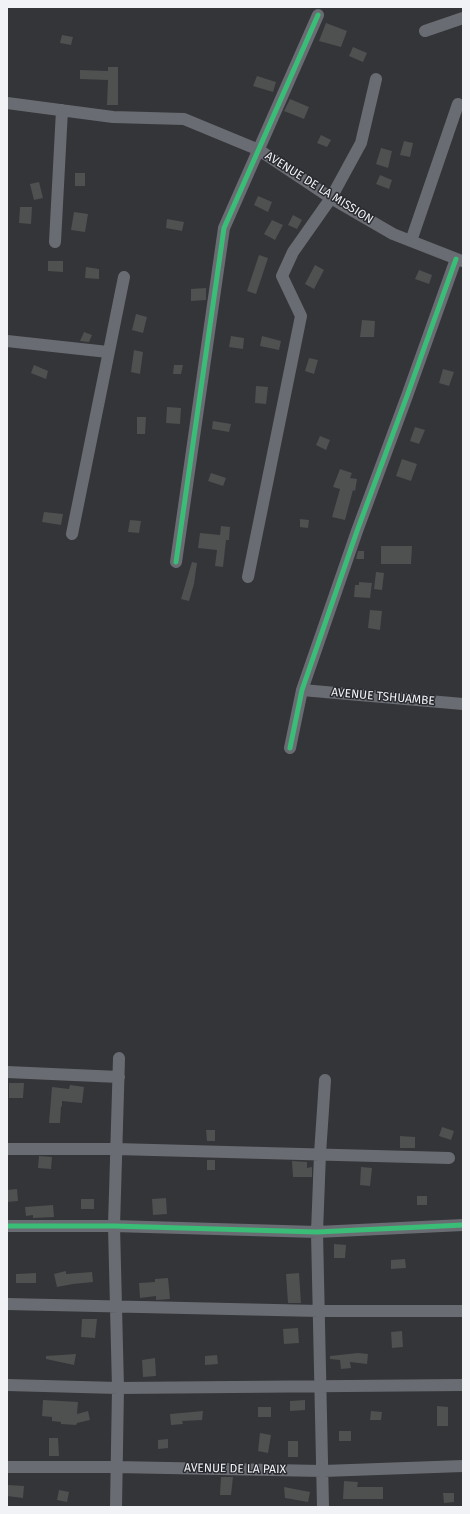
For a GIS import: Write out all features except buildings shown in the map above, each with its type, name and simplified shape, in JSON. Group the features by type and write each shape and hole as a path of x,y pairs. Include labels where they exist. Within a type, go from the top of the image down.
{"street":[{"path":"176,562 224,228 318,15"},
{"path":"425,31 463,18"},
{"path":"248,577 301,316 282,276 293,252 331,198 361,143 376,79"},
{"name":"AVENUE DE LA MISSION","path":"7,103 113,117 184,119 258,150 331,198 393,234 459,260"},
{"path":"411,241 458,104"},
{"path":"55,242 62,110"},
{"path":"290,748 302,690 357,531 459,260"},
{"path":"72,534 124,277"},
{"path":"7,341 108,352"},
{"name":"AVENUE TSHUAMBE","path":"302,690 463,704"},
{"path":"116,1507 118,1388 114,1226 119,1058"},
{"path":"7,1072 118,1077"},
{"path":"323,1507 317,1232 324,1080"},
{"path":"7,1148 116,1149 449,1158"},
{"path":"7,1226 114,1226 317,1232 463,1225"},
{"path":"7,1304 319,1311 463,1311"},
{"path":"7,1385 118,1388 463,1386"},
{"name":"AVENUE DE LA PAIX","path":"7,1467 116,1466 322,1471 463,1466"}],"cycle path":[{"path":"176,562 224,228 318,15"},
{"path":"290,748 302,690 357,531 456,259"},
{"path":"7,1226 114,1226 317,1232 463,1225"}]}
